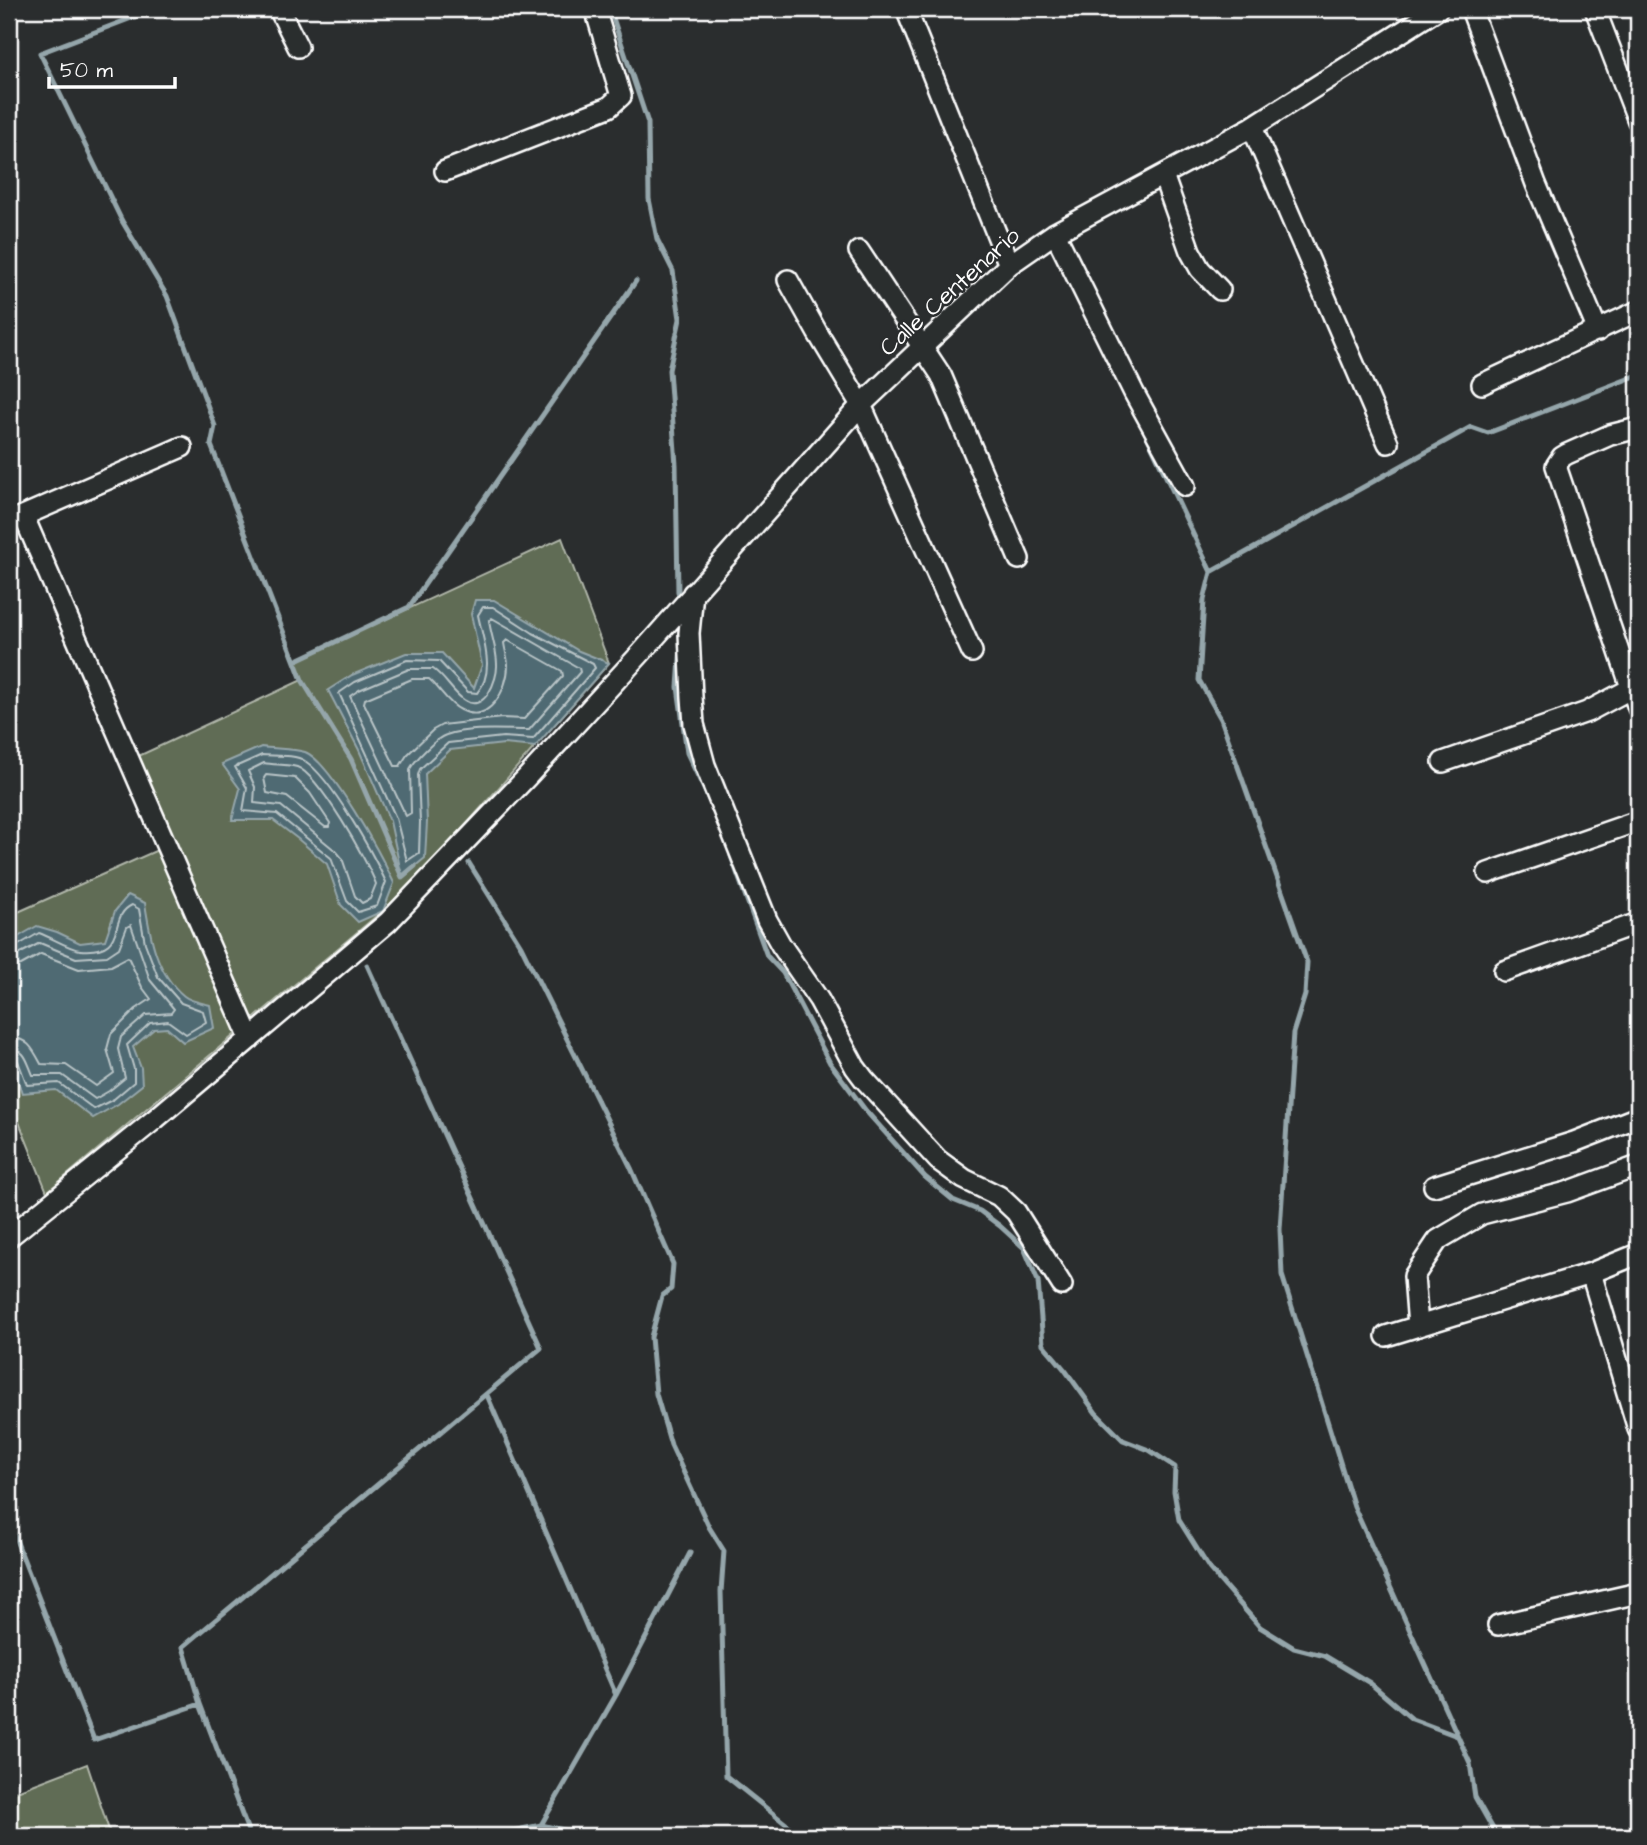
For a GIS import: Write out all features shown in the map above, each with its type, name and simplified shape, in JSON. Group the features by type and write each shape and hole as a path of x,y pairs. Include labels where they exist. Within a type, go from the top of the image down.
{"street":[{"path":"279,9 298,47"},
{"path":"445,171 609,107 621,96 595,9"},
{"path":"905,9 1009,265"},
{"name":"Calle Centenario","path":"9,1237 154,1120 388,922 553,748 861,405 1009,265 1055,233 1252,127 1438,9"},
{"path":"1471,9 1536,184 1598,331"},
{"path":"1595,9 1638,121"},
{"path":"1252,127 1388,443"},
{"path":"1163,175 1190,251 1200,269 1220,290"},
{"path":"1055,233 1134,393 1185,486"},
{"path":"859,251 941,375 1019,559"},
{"path":"788,279 861,405 972,652"},
{"path":"1482,384 1638,310"},
{"path":"1638,428 1610,435 1567,454 1558,461 1557,470 1638,708"},
{"path":"182,447 16,519 250,1039"},
{"path":"692,593 689,633 692,697 699,746 774,934 819,1000 864,1079 938,1160 954,1173 999,1196 1016,1212 1062,1286"},
{"path":"1443,762 1587,712 1632,688"},
{"path":"1488,873 1638,821"},
{"path":"1504,971 1638,923"},
{"path":"1434,1186 1574,1142 1638,1117"},
{"path":"1418,1326 1414,1276 1438,1240 1482,1214 1567,1192 1638,1166"},
{"path":"1386,1336 1591,1273 1638,1254"},
{"path":"1591,1273 1638,1429"},
{"path":"1499,1625 1638,1593"}],"green space":[{"path":"562,538 609,663 411,887 47,1192 9,1097 9,916 169,845 130,760 302,680 295,661"},
{"path":"87,1764 111,1836 9,1836 9,1794"}],"water":[{"path":"475,600 494,600 579,651 609,663 535,747 504,744 450,750 425,774 425,858 402,877 390,821 359,750 328,690 352,675 406,653 442,653 474,688 482,665 471,614"},
{"path":"261,747 305,752 316,759 328,773 354,811 394,883 383,911 358,922 341,905 327,864 298,839 273,820 232,820 240,789 222,764"},
{"path":"128,895 145,903 156,953 174,987 187,998 210,1005 214,1028 183,1042 167,1028 154,1029 133,1047 141,1068 142,1085 118,1104 93,1118 56,1090 22,1093 9,1055 9,942 37,926 80,943 105,940 115,911"}],"waterway":[{"path":"155,9 40,53 122,221 167,296 215,426 211,445 302,680 351,759 402,877 415,866"},
{"path":"610,9 648,123 649,199 657,239 673,271 680,319 669,370 676,465 678,592"},
{"path":"295,661 409,607 636,281"},
{"path":"1211,572 1471,427 1488,433 1638,375"},
{"path":"1145,432 1211,572 1204,600 1199,680 1221,719 1307,962 1305,995 1293,1033 1280,1229 1282,1275 1354,1507 1470,1763 1475,1797 1497,1836"},
{"path":"681,645 678,687 687,753 711,804"},
{"path":"731,856 767,956 783,973 830,1063 866,1111 925,1177 953,1200 980,1211 1024,1248 1038,1281 1043,1344 1096,1413 1123,1440 1149,1450 1175,1467 1174,1491 1179,1520 1209,1568 1260,1627 1294,1648 1325,1656 1370,1683 1412,1719 1457,1736"},
{"path":"469,863 521,946 631,1168 673,1264 671,1289 662,1296 651,1337 656,1394 671,1445 709,1527 724,1551 721,1592 726,1776 801,1836"},
{"path":"200,1704 183,1647 541,1348 367,965"},
{"path":"487,1395 616,1695"},
{"path":"9,1522 94,1740 200,1704 250,1836"},
{"path":"541,1825 616,1695 690,1553"},
{"path":"489,1836 541,1825 591,1836"}]}
